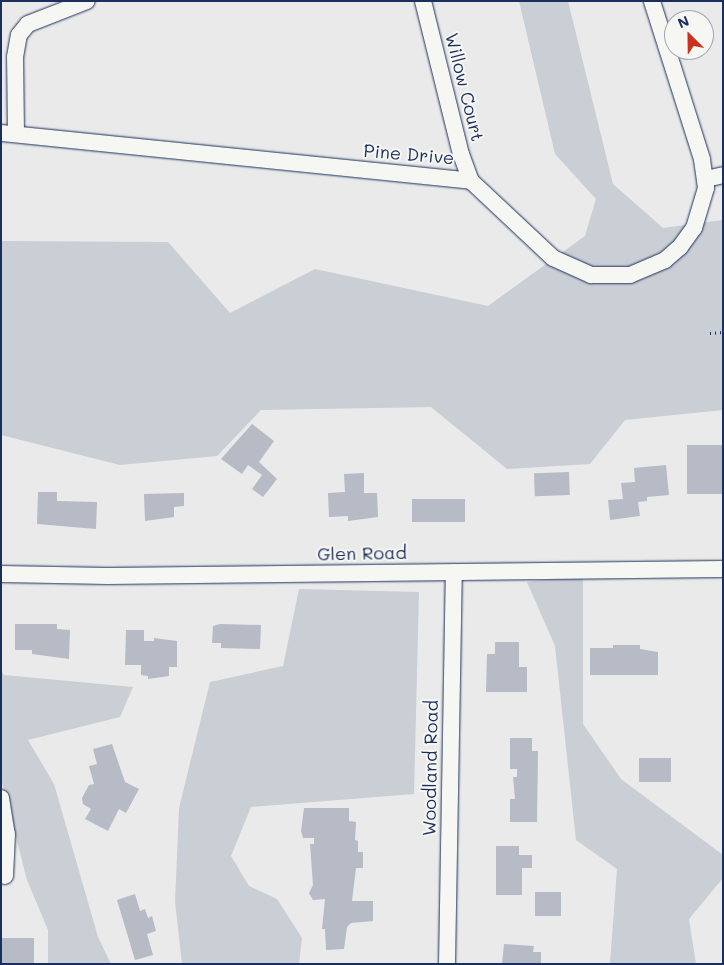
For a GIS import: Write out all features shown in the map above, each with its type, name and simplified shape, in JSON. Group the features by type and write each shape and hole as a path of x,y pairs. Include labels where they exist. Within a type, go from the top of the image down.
{"street":[{"path":"9,133 19,35 28,24 87,1"},
{"name":"Willow Court","path":"423,1 461,154 471,181"},
{"path":"652,1 702,159 706,179 723,175"},
{"name":"Pine Drive","path":"9,133 471,181 553,258 572,269 610,277 649,269 680,247 694,228 702,208 706,179"},
{"name":"Glen Road","path":"1,574 723,569"},
{"name":"Woodland Road","path":"447,964 454,572"},
{"path":"1,798 7,834 5,876"}],"path":[{"path":"710,332 723,332"}],"shaded area":[{"path":"519,1 568,1 613,184 663,228 723,220 723,410 625,420 590,464 507,469 431,407 261,410 217,456 120,465 1,435 1,241 168,242 230,313 315,269 488,306 585,236 596,199 555,154"},
{"path":"583,575 583,724 621,779 723,855 723,878 689,919 696,964 610,964 617,869 576,840 555,646 527,582"},
{"path":"299,589 419,592 414,794 251,807 231,856 249,886 277,899 302,938 299,964 182,964 175,902 179,808 210,682 283,666"},
{"path":"1,670 4,675 133,687 120,717 28,740 54,784 98,937 111,964 48,964 48,930 27,880 1,779"}],"building":[{"path":"252,424 274,441 259,462 277,479 263,497 252,489 262,475 248,465 242,474 221,459"},
{"path":"687,445 723,445 723,494 687,494"},
{"path":"666,465 669,495 647,497 647,501 638,502 640,516 610,520 608,500 623,499 621,483 635,482 634,468"},
{"path":"569,472 570,495 535,496 534,473"},
{"path":"364,473 364,493 377,493 378,517 348,521 348,516 329,517 328,493 345,492 344,474"},
{"path":"38,492 57,492 57,501 97,502 96,529 37,524"},
{"path":"184,493 184,506 174,507 174,517 145,521 144,494"},
{"path":"412,499 465,499 465,522 412,522"},
{"path":"15,624 57,624 57,629 70,630 69,659 32,654 32,650 15,650"},
{"path":"220,624 261,625 260,649 221,648 221,643 212,643 213,626"},
{"path":"126,630 144,630 144,641 154,641 154,638 177,641 177,667 169,667 169,676 148,679 148,676 141,675 141,665 125,665"},
{"path":"495,642 519,642 519,667 527,667 527,692 486,692 487,654 495,654"},
{"path":"613,645 640,645 640,649 658,652 658,675 590,675 590,648 613,648"},
{"path":"510,738 532,738 532,751 538,751 537,822 510,822 510,799 515,799 513,777 517,777 517,769 510,769"},
{"path":"112,744 125,782 139,789 126,813 119,809 108,831 85,819 91,809 83,804 82,798 89,785 94,784 89,766 97,764 93,749"},
{"path":"639,758 671,758 671,782 639,782"},
{"path":"304,808 349,808 349,821 356,822 355,840 358,841 358,852 363,852 363,868 356,868 352,901 373,901 373,921 351,923 347,927 344,949 326,950 325,929 322,929 325,899 313,900 309,893 313,885 310,844 314,844 314,838 303,838 301,831"},
{"path":"496,846 519,846 519,855 532,855 532,868 522,868 522,895 496,895"},
{"path":"535,892 561,892 561,916 535,916"},
{"path":"135,894 140,911 145,909 148,918 152,916 156,931 147,934 153,955 135,960 117,900"},
{"path":"1,938 34,938 34,964 1,964"},
{"path":"504,944 534,946 533,952 541,952 541,964 502,964"}]}
